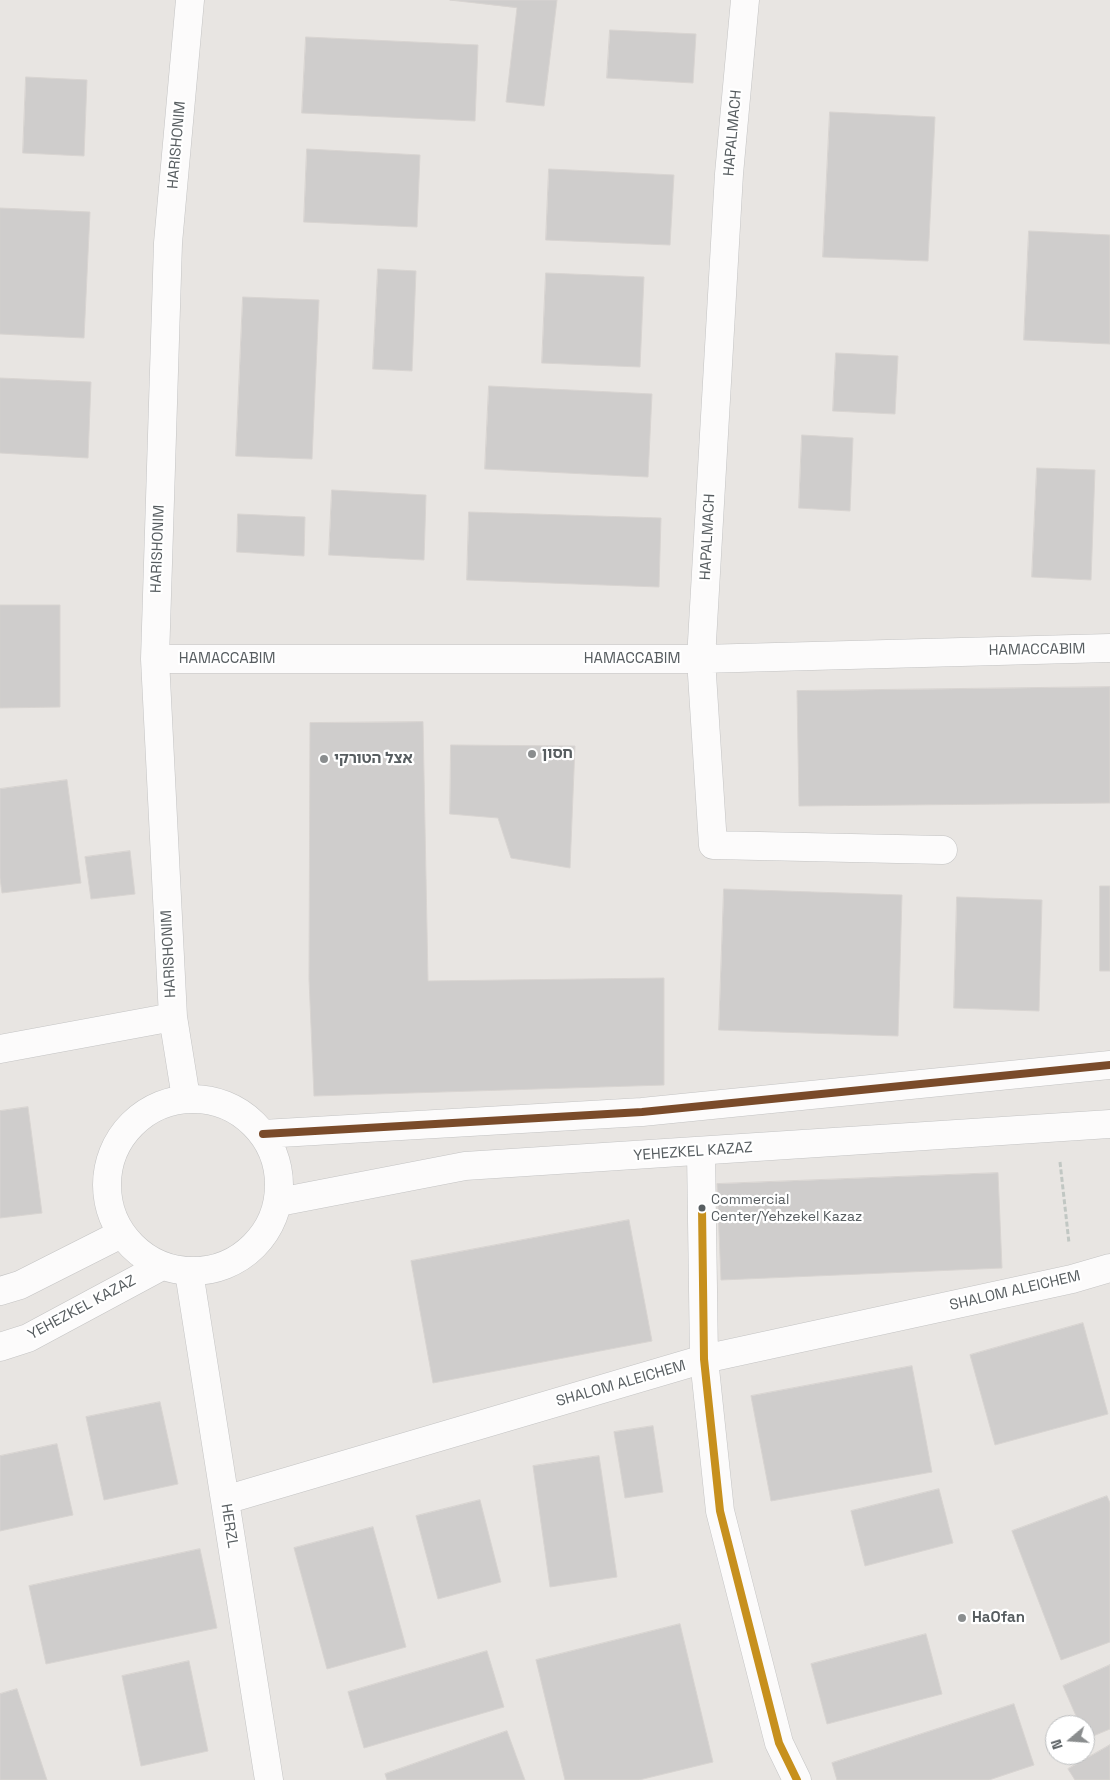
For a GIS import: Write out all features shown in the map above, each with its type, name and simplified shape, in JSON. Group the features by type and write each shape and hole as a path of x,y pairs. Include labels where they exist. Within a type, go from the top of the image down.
{"street":[{"name":"HARISHONIM","path":"186,1098 172,1017 155,659 168,243 190,0"},
{"name":"HAPALMACH","path":"745,0 729,174 701,659 713,845 943,850"},
{"name":"HAMACCABIM","path":"155,659 701,659 1110,648"},
{"path":"0,1049 172,1017"},
{"path":"263,1134 642,1112 1110,1065"},
{"path":"186,1098 215,1101 242,1113 263,1134 274,1155 280,1178 279,1202 270,1225 256,1245 236,1260 214,1270 189,1272 162,1266 139,1253 121,1234 109,1206 107,1176 115,1147 133,1123 157,1106 186,1098"},
{"name":"YEHEZKEL KAZAZ","path":"279,1202 465,1166 1110,1124"},
{"path":"701,1151 704,1359 720,1510 780,1743 798,1780"},
{"path":"0,1291 20,1285 121,1234"},
{"name":"YEHEZKEL KAZAZ","path":"0,1347 28,1338 162,1266"},
{"name":"SHALOM ALEICHEM","path":"225,1500 704,1359 1072,1279 1110,1268"},
{"name":"HERZL","path":"189,1272 269,1780"}],"path":[{"path":"1056,1128 1072,1279"}],"building":[{"path":"450,0 557,0 544,106 506,102 517,8"},
{"path":"610,30 696,34 693,83 607,78"},
{"path":"306,37 478,45 475,121 302,113"},
{"path":"26,77 87,80 84,156 23,153"},
{"path":"830,112 935,117 928,261 823,257"},
{"path":"307,149 420,155 417,227 304,222"},
{"path":"549,169 674,175 670,245 546,240"},
{"path":"0,208 90,212 84,338 0,334"},
{"path":"1029,231 1110,235 1110,344 1024,340"},
{"path":"378,269 416,271 412,371 373,369"},
{"path":"546,273 644,277 640,367 542,363"},
{"path":"243,297 319,300 312,459 236,456"},
{"path":"836,353 898,356 895,414 833,411"},
{"path":"0,378 91,382 88,458 0,453"},
{"path":"489,386 652,394 648,477 485,469"},
{"path":"802,435 853,438 850,511 799,508"},
{"path":"1037,468 1095,470 1091,580 1032,577"},
{"path":"332,490 426,495 424,560 329,555"},
{"path":"469,512 661,518 659,587 467,580"},
{"path":"238,514 305,517 304,556 237,552"},
{"path":"0,605 60,605 60,707 0,708"},
{"path":"1110,687 1110,803 799,806 797,691"},
{"path":"423,722 428,981 664,978 664,1085 314,1096 309,979 310,723"},
{"path":"451,745 575,746 570,868 511,858 498,818 450,814"},
{"path":"67,780 81,883 2,893 0,878 0,789"},
{"path":"130,851 135,894 91,899 85,857"},
{"path":"1100,886 1110,886 1110,971 1100,971"},
{"path":"724,889 902,895 898,1036 719,1030"},
{"path":"957,897 1042,900 1039,1011 954,1008"},
{"path":"28,1107 42,1213 0,1218 0,1111"},
{"path":"998,1173 1002,1268 721,1280 717,1184"},
{"path":"629,1220 652,1341 433,1383 411,1261"},
{"path":"1083,1323 1108,1414 995,1445 970,1355"},
{"path":"912,1366 932,1472 771,1501 751,1396"},
{"path":"160,1402 178,1484 104,1500 86,1417"},
{"path":"653,1426 663,1492 625,1498 614,1432"},
{"path":"57,1444 73,1515 0,1531 0,1456"},
{"path":"599,1456 617,1577 550,1587 533,1466"},
{"path":"939,1489 953,1543 865,1566 851,1511"},
{"path":"1107,1496 1110,1503 1110,1642 1061,1660 1012,1531"},
{"path":"480,1500 501,1582 438,1599 416,1516"},
{"path":"373,1527 406,1647 327,1669 294,1548"},
{"path":"200,1549 217,1628 46,1664 29,1586"},
{"path":"680,1624 713,1762 639,1780 565,1780 536,1660"},
{"path":"926,1634 942,1694 827,1724 811,1664"},
{"path":"487,1651 504,1707 364,1748 348,1692"},
{"path":"189,1661 208,1751 141,1766 122,1676"},
{"path":"1110,1665 1110,1729 1095,1735 1095,1715 1076,1715 1063,1686"},
{"path":"17,1689 47,1780 0,1780 0,1694"},
{"path":"1014,1704 1034,1765 989,1780 837,1780 832,1763"},
{"path":"507,1731 525,1780 387,1780 385,1774"},
{"path":"1110,1745 1110,1780 1075,1780 1068,1769 1075,1765 1095,1765 1095,1754"}],"transit line":[{"path":"263,1134 642,1112 1110,1065"},
{"path":"702,1208 704,1359 720,1511 779,1743 797,1780"}],"place":[{"name":"חסון","path":"532,754"},
{"name":"אצל הטורקי","path":"324,759"},
{"name":"Commercial Center/Yehzekel Kazaz","path":"702,1208"},
{"name":"HaOfan","path":"962,1618"}]}
